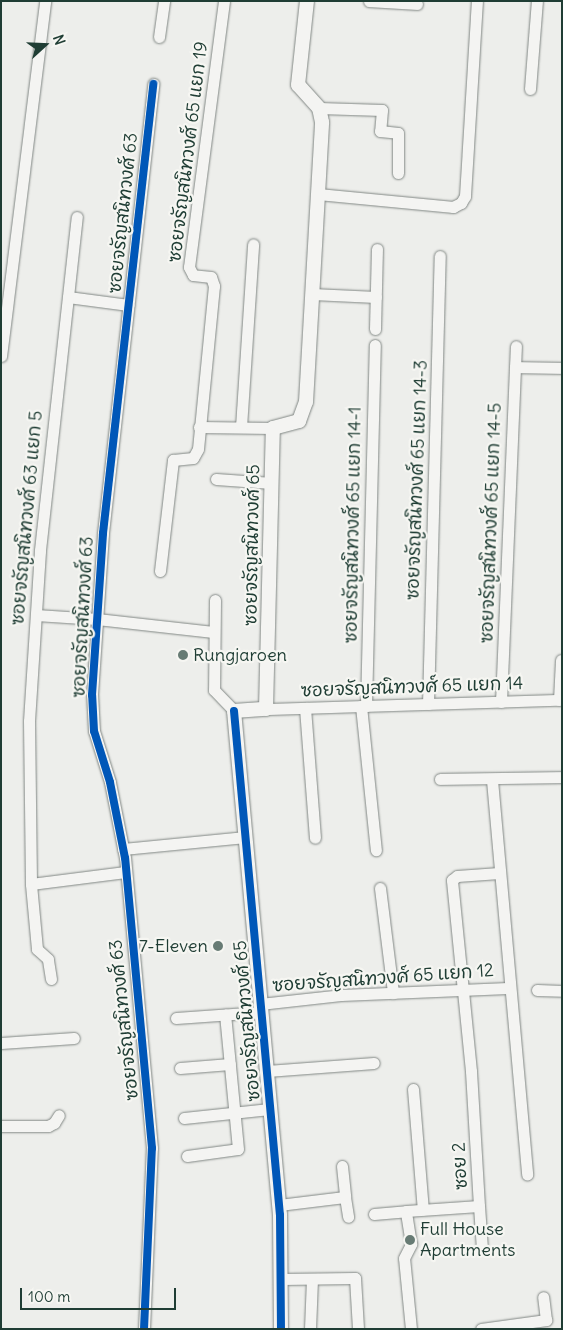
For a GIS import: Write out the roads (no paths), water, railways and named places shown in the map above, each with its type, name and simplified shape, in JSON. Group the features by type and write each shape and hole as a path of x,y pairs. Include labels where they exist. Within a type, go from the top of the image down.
{"street":[{"path":"1,356 45,1"},
{"path":"159,37 164,1"},
{"name":"ซอยจรัญสนิทวงศ์ 65 แยก 19","path":"199,426 214,286 211,277 194,274 189,267 224,1"},
{"path":"160,571 172,464 176,458 188,459 196,454 199,426 273,428 292,424 303,414 322,122 319,108 298,85 307,1"},
{"path":"369,1 417,4"},
{"path":"318,194 453,206 461,203 466,196 477,1"},
{"path":"530,89 538,1"},
{"name":"ซอยจรัญสนิทวงศ์ 63","path":"144,1329 152,1148 123,849 110,782 94,731 92,695 103,533 153,84"},
{"path":"319,108 382,110 380,131 398,133 398,173"},
{"name":"ซอยจรัญสนิทวงศ์ 63 แยก 5","path":"51,979 48,959 37,950 31,884 29,736 36,615 77,217"},
{"path":"241,427 253,244"},
{"path":"375,329 377,249"},
{"name":"ซอยจรัญสนิทวงศ์ 65 แยก 14-3","path":"428,704 440,256"},
{"path":"312,294 376,297"},
{"path":"68,297 128,305"},
{"name":"ซอยจรัญสนิทวงศ์ 65 แยก 14-1","path":"375,346 363,706 376,850"},
{"name":"ซอยจรัญสนิทวงศ์ 65 แยก 14-5","path":"501,702 516,346"},
{"path":"515,367 562,368"},
{"name":"ซอยจรัญสนิทวงศ์ 65","path":"266,709 273,428"},
{"path":"216,479 272,482"},
{"path":"215,600 213,632 214,690 234,711 266,709"},
{"path":"36,615 97,618 213,632"},
{"path":"560,702 561,660"},
{"name":"ซอยจรัญสนิทวงศ์ 65 แยก 14","path":"266,709 560,702"},
{"path":"304,708 314,838"},
{"name":"ซอยจรัญสนิทวงศ์ 65","path":"234,711 279,1205 282,1279 280,1329"},
{"path":"440,780 562,777"},
{"path":"492,780 508,988 527,1174"},
{"path":"123,849 245,837"},
{"path":"31,884 125,872"},
{"name":"ซอย 2","path":"374,1214 479,1206 464,990 452,880 457,876 499,873"},
{"path":"380,888 393,993"},
{"name":"ซอยจรัญสนิทวงศ์ 65 แยก 12","path":"176,1018 225,1014 393,993 508,988"},
{"path":"537,990 562,991"},
{"path":"188,1156 238,1149 225,1014"},
{"path":"1,1043 74,1038"},
{"path":"267,1071 374,1063"},
{"path":"180,1068 230,1064"},
{"path":"413,1089 423,1210"},
{"path":"184,1118 270,1109"},
{"path":"1,1126 48,1126 54,1123 58,1115"},
{"path":"342,1166 348,1218"},
{"path":"279,1205 345,1198"},
{"path":"479,1206 482,1244"},
{"path":"406,1211 411,1244 404,1258 411,1329"},
{"path":"282,1279 355,1278 358,1329"},
{"path":"310,1329 312,1280"},
{"path":"481,1329 546,1320 543,1297"}],"place":[{"name":"Rungjaroen","path":"183,655"},
{"name":"7-Eleven","path":"218,946"},
{"name":"Full House Apartments","path":"410,1240"}]}
